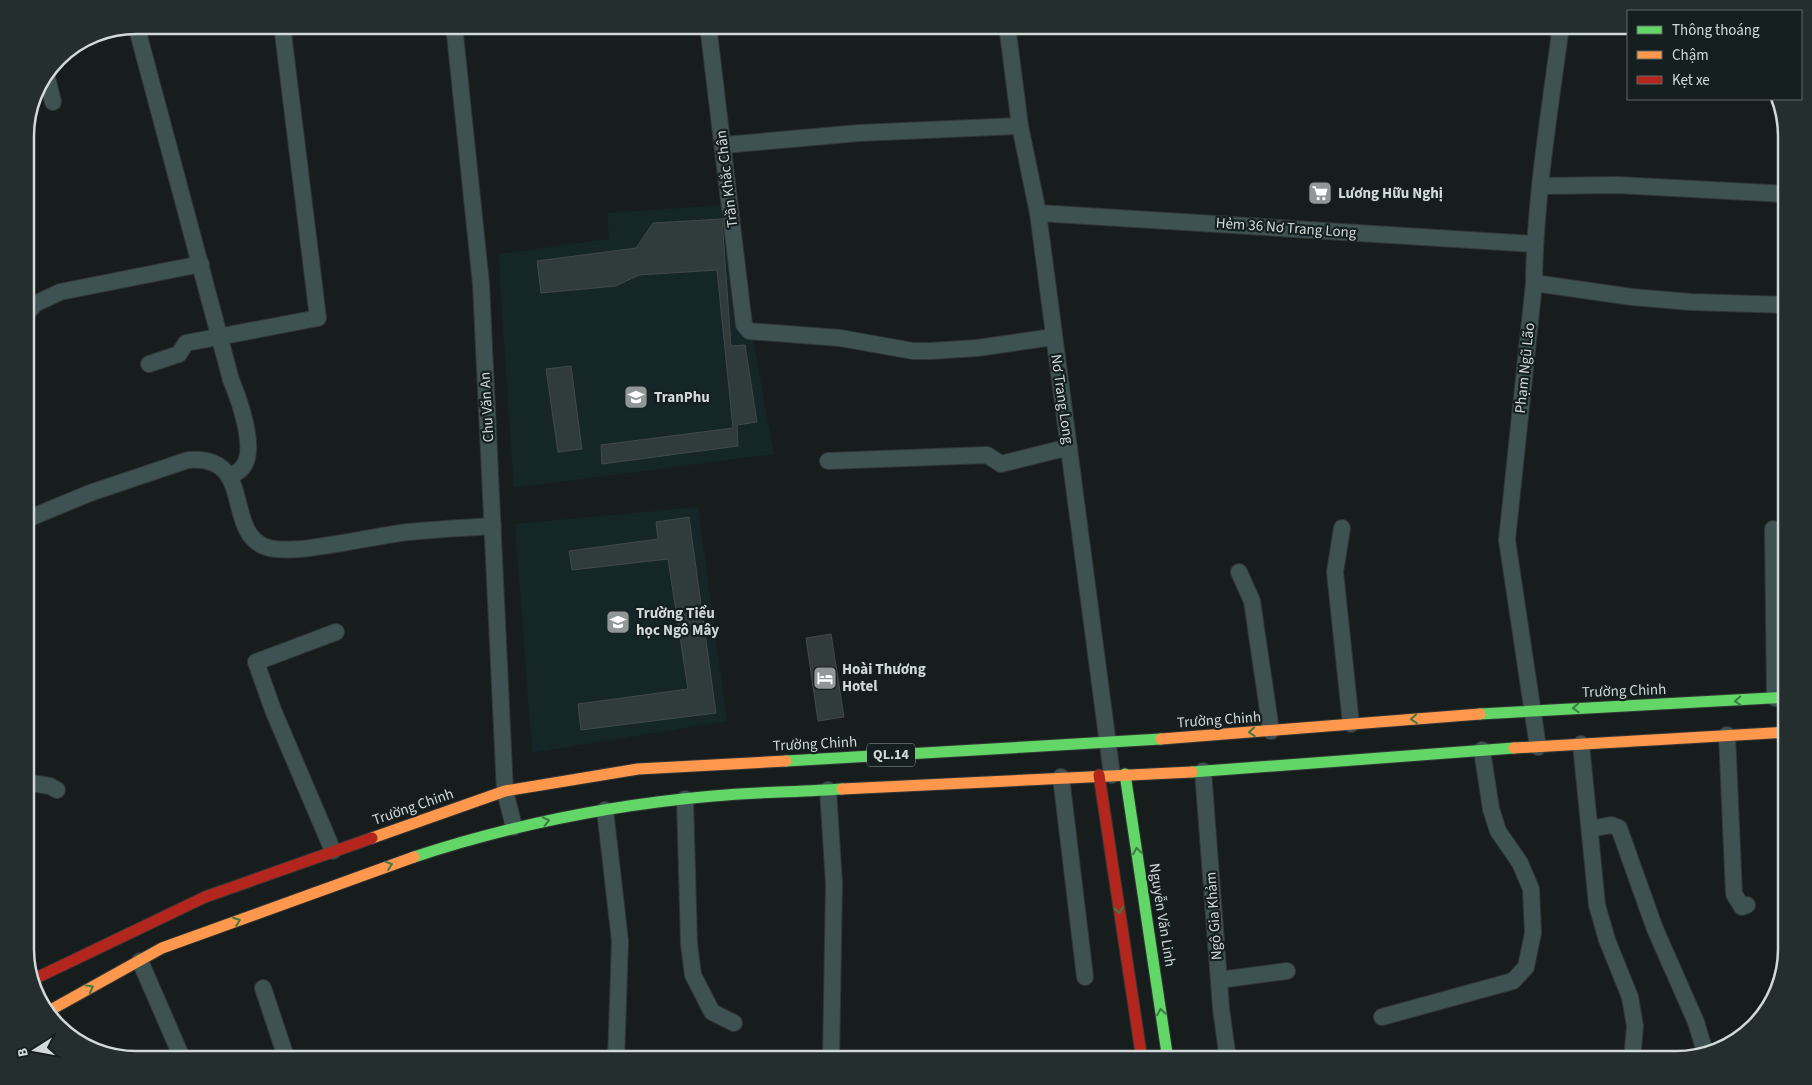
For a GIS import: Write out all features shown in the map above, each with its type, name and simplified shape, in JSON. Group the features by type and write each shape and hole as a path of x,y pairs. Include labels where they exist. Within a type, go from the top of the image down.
{"main road":[{"name":"Trường Chinh","path":"38,977 205,897 505,791 638,769 1107,742 1534,710 1778,698"},
{"name":"QL.14","path":"53,1009 162,948 390,865 514,827 605,810 685,799 1061,777 1203,771 1304,761 1778,732"},
{"path":"1112,775 1141,1051"},
{"name":"Nguyễn Văn Linh","path":"1112,775 1166,1051"}],"street":[{"path":"138,34 202,264 248,442 248,456 243,468 229,477"},
{"path":"149,364 179,354 186,343 318,318 283,34"},
{"name":"Chu Văn An","path":"455,34 481,284 505,791 514,827"},
{"name":"Trần Khắc Chân","path":"709,34 724,145 744,325 749,332 840,338 914,351 976,348 1053,337"},
{"name":"Nơ Trang Long","path":"1008,34 1020,126 1038,213 1112,775"},
{"name":"Phạm Ngũ Lão","path":"1538,747 1534,710 1507,540 1534,282 1540,186 1560,34"},
{"path":"48,83 53,102"},
{"path":"724,145 860,133 1020,126"},
{"path":"1540,186 1616,185 1778,194"},
{"name":"Hẻm 36 Nơ Trang Long","path":"1038,213 1535,244"},
{"path":"34,305 60,292 202,264"},
{"path":"1534,282 1642,298 1778,305"},
{"path":"828,461 987,455 1001,464 1068,447"},
{"path":"34,516 98,490 188,460 200,459 217,462 229,477 251,536 263,546 272,549 296,549 409,532 493,526"},
{"path":"1342,528 1335,572 1351,724"},
{"path":"1773,529 1778,635"},
{"path":"1239,572 1252,601 1271,731"},
{"path":"333,851 273,710 256,662 336,632"},
{"path":"1727,735 1734,894 1742,907 1747,905"},
{"path":"1581,744 1601,922 1630,997 1634,1014 1632,1051"},
{"path":"1382,1017 1513,981 1526,967 1533,933 1531,889 1520,863 1498,831 1491,809 1482,750"},
{"name":"Ngô Gia Khảm","path":"1203,771 1219,980 1227,1051"},
{"path":"1061,777 1085,977"},
{"path":"34,783 50,786 56,790"},
{"path":"828,790 834,884 831,1051"},
{"path":"685,799 689,944 693,975 712,1012 734,1024"},
{"path":"605,810 620,942 616,994 616,1051"},
{"path":"1590,829 1611,825 1619,828 1655,929 1689,1004 1704,1048"},
{"path":"140,961 179,1051"},
{"path":"1219,980 1287,972"},
{"path":"263,988 284,1051"}],"shaded area":[{"name":"TranPhu","path":"722,205 737,334 753,340 774,454 514,488 498,254 609,239 607,213"},
{"name":"Trường Tiểu học Ngô Mây","path":"698,507 727,721 532,753 515,524"}],"building":[{"path":"722,219 731,346 745,345 757,422 737,425 738,446 602,464 601,445 733,428 717,270 639,275 616,286 541,293 537,261 636,248 653,223"},
{"path":"571,366 582,449 558,452 546,369"},
{"path":"689,517 716,713 581,730 578,704 688,689 668,559 572,570 569,551 658,539 656,522"},
{"name":"Hoài Thương Hotel","path":"831,634 844,717 818,721 806,638"}],"traffic: fast":[{"path":"1480,714 1778,697"},
{"path":"786,761 1161,739"},
{"path":"1192,772 1514,748"},
{"path":"1125,774 1167,1051"},
{"path":"414,857 487,835 599,811 713,796 842,789"}],"traffic: slow":[{"path":"1161,739 1480,714"},
{"path":"1514,748 1778,733"},
{"path":"372,838 505,791 638,769 786,761"},
{"path":"842,789 1192,772"},
{"path":"53,1009 162,948 414,857"}],"traffic: jam":[{"path":"1099,775 1141,1051"},
{"path":"38,977 205,897 372,838"}],"place":[{"name":"Lương Hữu Nghị","path":"1320,193"},
{"name":"TranPhu","path":"636,397"},
{"name":"Trường Tiểu học Ngô Mây","path":"618,622"},
{"name":"Hoài Thương Hotel","path":"825,678"}]}
